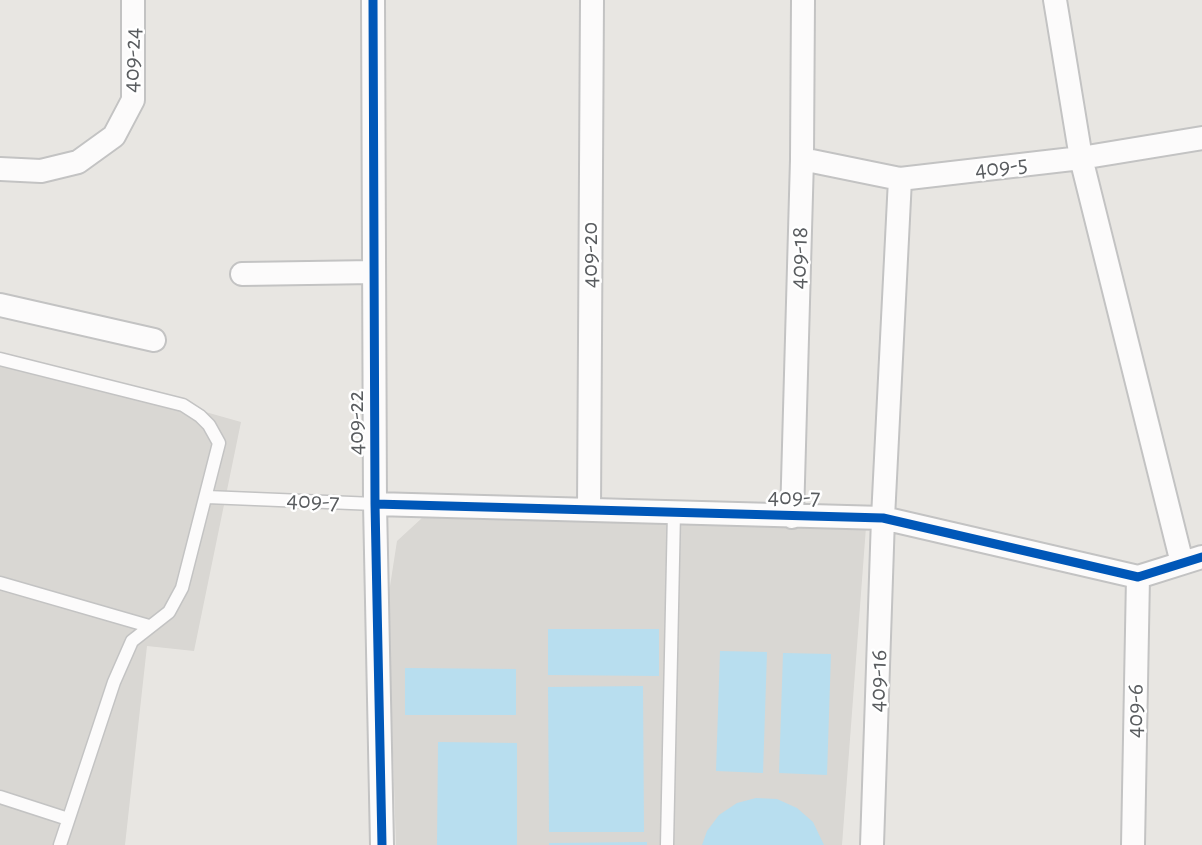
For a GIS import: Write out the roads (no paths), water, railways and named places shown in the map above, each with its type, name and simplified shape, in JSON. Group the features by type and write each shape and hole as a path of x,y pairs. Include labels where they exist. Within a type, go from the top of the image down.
{"street":[{"name":"409-24","path":"0,169 41,171 78,162 114,136 133,100 133,0"},
{"name":"409-22","path":"373,0 375,504 382,845"},
{"name":"409-20","path":"589,510 592,0"},
{"name":"409-18","path":"792,517 803,0"},
{"path":"1055,0 1081,158 1192,560 1138,577"},
{"name":"409-5","path":"801,159 900,179 1081,158 1202,138"},
{"name":"409-16","path":"872,845 883,518 900,179"},
{"path":"243,274 374,272"},
{"path":"0,305 154,340"},
{"name":"409-7","path":"375,504 883,518 1138,577"},
{"name":"409-6","path":"1133,845 1138,577"}],"lane":[{"path":"0,359 183,405 209,425 219,443 182,588 169,612 132,641 114,682 60,845"},
{"name":"409-7","path":"207,497 375,504"},
{"path":"667,845 674,512"},
{"path":"0,583 149,626"},
{"path":"0,796 69,819"}],"water":[{"path":"548,629 659,629 659,676 548,675"},
{"path":"720,651 767,652 763,773 716,771"},
{"path":"783,653 831,654 827,775 779,773"},
{"path":"405,668 516,669 516,715 405,715"},
{"path":"643,686 644,832 549,832 548,687"},
{"path":"438,742 517,743 517,845 437,845"},
{"path":"756,798 777,799 797,808 813,822 824,845 702,845 707,831 719,815 737,803"},
{"path":"647,842 647,845 549,845 549,843"}]}
